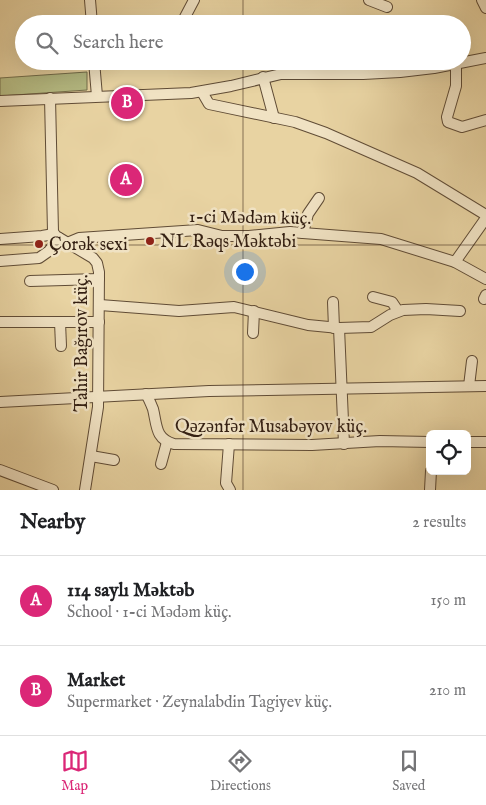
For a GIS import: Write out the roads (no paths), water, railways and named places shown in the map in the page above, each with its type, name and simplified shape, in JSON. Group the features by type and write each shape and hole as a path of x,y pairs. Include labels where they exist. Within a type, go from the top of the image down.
{"street":[{"path":"90,0 91,15"},
{"path":"187,15 194,0"},
{"path":"370,0 387,7"},
{"path":"482,0 486,8"},
{"path":"471,60 486,58"},
{"path":"95,70 97,96"},
{"path":"0,100 202,92 263,77 291,73 344,74 417,70"},
{"path":"456,70 456,86 447,117 448,122 462,127 486,120"},
{"path":"263,77 274,118"},
{"path":"202,92 209,104 295,122 326,132 417,173 486,216 455,262"},
{"path":"0,261 39,258 49,251 60,238 52,225 50,98"},
{"path":"303,233 308,214 319,198"},
{"name":"1-ci Mədəm küç.","path":"0,239 42,236 79,238 198,230 222,236 249,236 290,232 381,239 455,262 486,279"},
{"name":"Tahir Bağırov küç.","path":"60,238 93,258 98,267 100,306 99,396 85,490"},
{"path":"30,281 99,279"},
{"path":"373,297 392,302 398,311"},
{"path":"333,302 344,444"},
{"path":"100,306 180,311 226,307 254,311 308,325 336,328 371,327 398,311 426,309 460,311"},
{"path":"253,333 254,311"},
{"path":"0,322 99,322"},
{"path":"60,322 61,346"},
{"path":"469,386 472,361"},
{"path":"0,402 209,391 486,386"},
{"name":"Qəzənfər Musabəyov küç.","path":"146,394 153,408 158,431 166,442 174,444 426,442"},
{"path":"161,464 166,442"},
{"path":"471,442 486,442"},
{"path":"229,444 226,483 230,490"},
{"path":"91,456 114,460"},
{"path":"0,470 53,490"},
{"path":"430,490 431,475"},
{"path":"20,490 26,480"}],"place":[{"name":"Market","path":"127,103"},
{"name":"114 saylı Məktəb","path":"126,180"},
{"name":"NL Rəqs Məktəbi","path":"150,241"},
{"name":"Çorək sexi","path":"39,244"}]}
